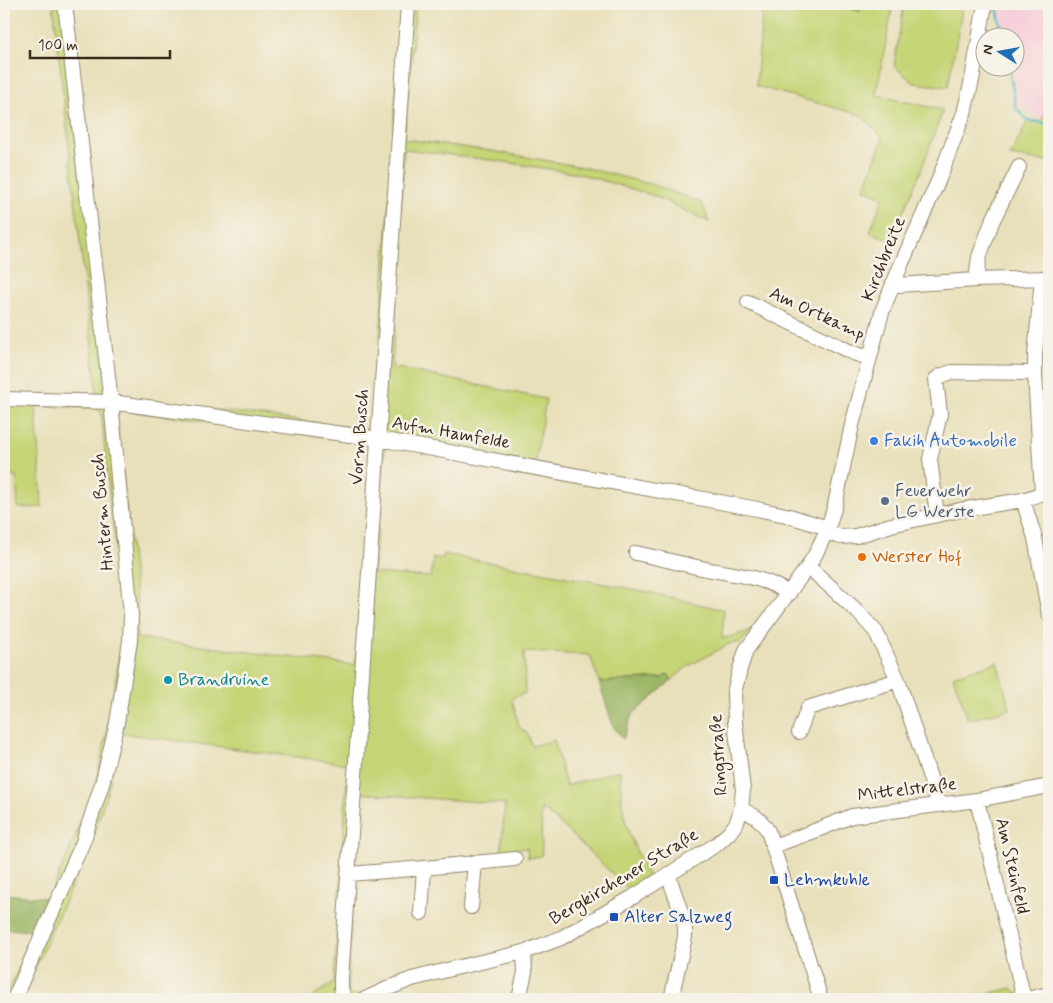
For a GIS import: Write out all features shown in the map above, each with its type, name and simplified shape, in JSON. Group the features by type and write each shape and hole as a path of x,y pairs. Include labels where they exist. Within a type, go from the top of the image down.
{"street":[{"name":"Hinterm Busch","path":"14,999 83,842 102,784 117,723 130,641 131,615 111,402 65,4"},
{"name":"Vorm Busch","path":"344,999 341,979 408,4"},
{"name":"Kirchbreite","path":"827,530 835,505 852,425 878,327 893,283 939,179 964,113 972,80 985,4"},
{"path":"976,280 979,257 992,222 1019,167"},
{"path":"827,530 841,537 856,536 891,525 939,514 1023,500 1046,492 1035,355 1046,278 898,285 893,283"},
{"name":"Am Ortkamp","path":"748,302 854,353 870,358"},
{"path":"939,514 936,507 930,459 940,414 936,379 952,372 1035,373"},
{"name":"Aufm Hamfelde","path":"4,399 111,402 379,439 752,508 786,515 827,530"},
{"path":"1023,500 1036,538 1049,614"},
{"name":"Ringstraße","path":"821,999 768,832 756,816 741,808 743,790 734,722 734,693 746,650 808,568 827,530"},
{"path":"636,553 760,580 772,584 789,594"},
{"path":"808,568 857,611 876,632 898,680 939,805"},
{"path":"799,732 808,708 898,680"},
{"name":"Mittelstraße","path":"773,846 852,816 977,800 1049,786"},
{"name":"Am Steinfeld","path":"977,800 1026,999"},
{"name":"Bergkirchener Straße","path":"365,999 412,980 524,952 561,938 633,897 717,844 730,832 737,822 741,808"},
{"path":"349,874 515,858"},
{"path":"471,907 474,862"},
{"path":"421,913 424,868"},
{"path":"668,874 685,928 685,937 671,999"},
{"path":"519,999 525,972 524,952"},
{"path":"1026,999 1049,994"}],"shaded area":[{"path":"998,4 1049,4 1049,104 1042,121 1020,106 1014,78 1026,78 1026,28 1003,28"}],"green space":[{"path":"53,4 69,4 114,390 118,395 127,399 374,430 402,4 416,4 404,139 498,152 583,167 654,185 702,203 709,222 652,195 580,174 404,149 392,367 546,399 535,465 386,437 373,573 431,577 433,558 443,558 444,554 648,592 724,610 722,639 750,632 740,643 731,643 687,667 672,680 668,674 662,678 599,682 590,655 524,652 525,693 512,698 519,727 528,734 532,746 554,740 566,786 620,770 622,800 629,833 649,877 629,890 565,828 541,808 542,856 528,858 527,848 501,851 505,804 358,793 347,990 352,995 360,995 361,999 310,999 334,982 348,764 119,733 109,787 91,843 21,999 5,999 96,784 125,626 125,611 111,510 101,413 96,408 36,406 42,507 18,508 16,477 4,476 4,395 92,398 97,393","holes":["121,410 374,443 355,665 137,638 137,606 116,415"]},
{"path":"763,4 831,4 860,11 862,4 893,4 876,95 943,110 921,171 891,240 870,232 883,197 864,189 883,138 861,115 756,86"},
{"path":"831,4 862,4 860,11"},
{"path":"904,4 963,4 948,87 914,83 894,66"},
{"path":"1049,104 1049,162 1010,156 1027,122 1042,121"},
{"path":"997,662 1010,709 968,720 953,676"},
{"path":"668,674 672,680 632,715 623,739 613,726 599,682 662,678"},
{"path":"4,894 48,898 35,931 4,929"},
{"path":"1012,988 1022,999 965,999"}],"waterway":[{"path":"995,4 1001,28"},
{"path":"1011,78 1016,108 1027,120 1049,124"}],"place":[{"name":"Fakih Automobile","path":"874,441"},
{"name":"Feuerwehr LG Werste","path":"885,501"},
{"name":"Werster Hof","path":"862,557"},
{"name":"Brandruine","path":"168,680"},
{"name":"Lehmkuhle","path":"774,880"},
{"name":"Alter Salzweg","path":"614,917"}]}
